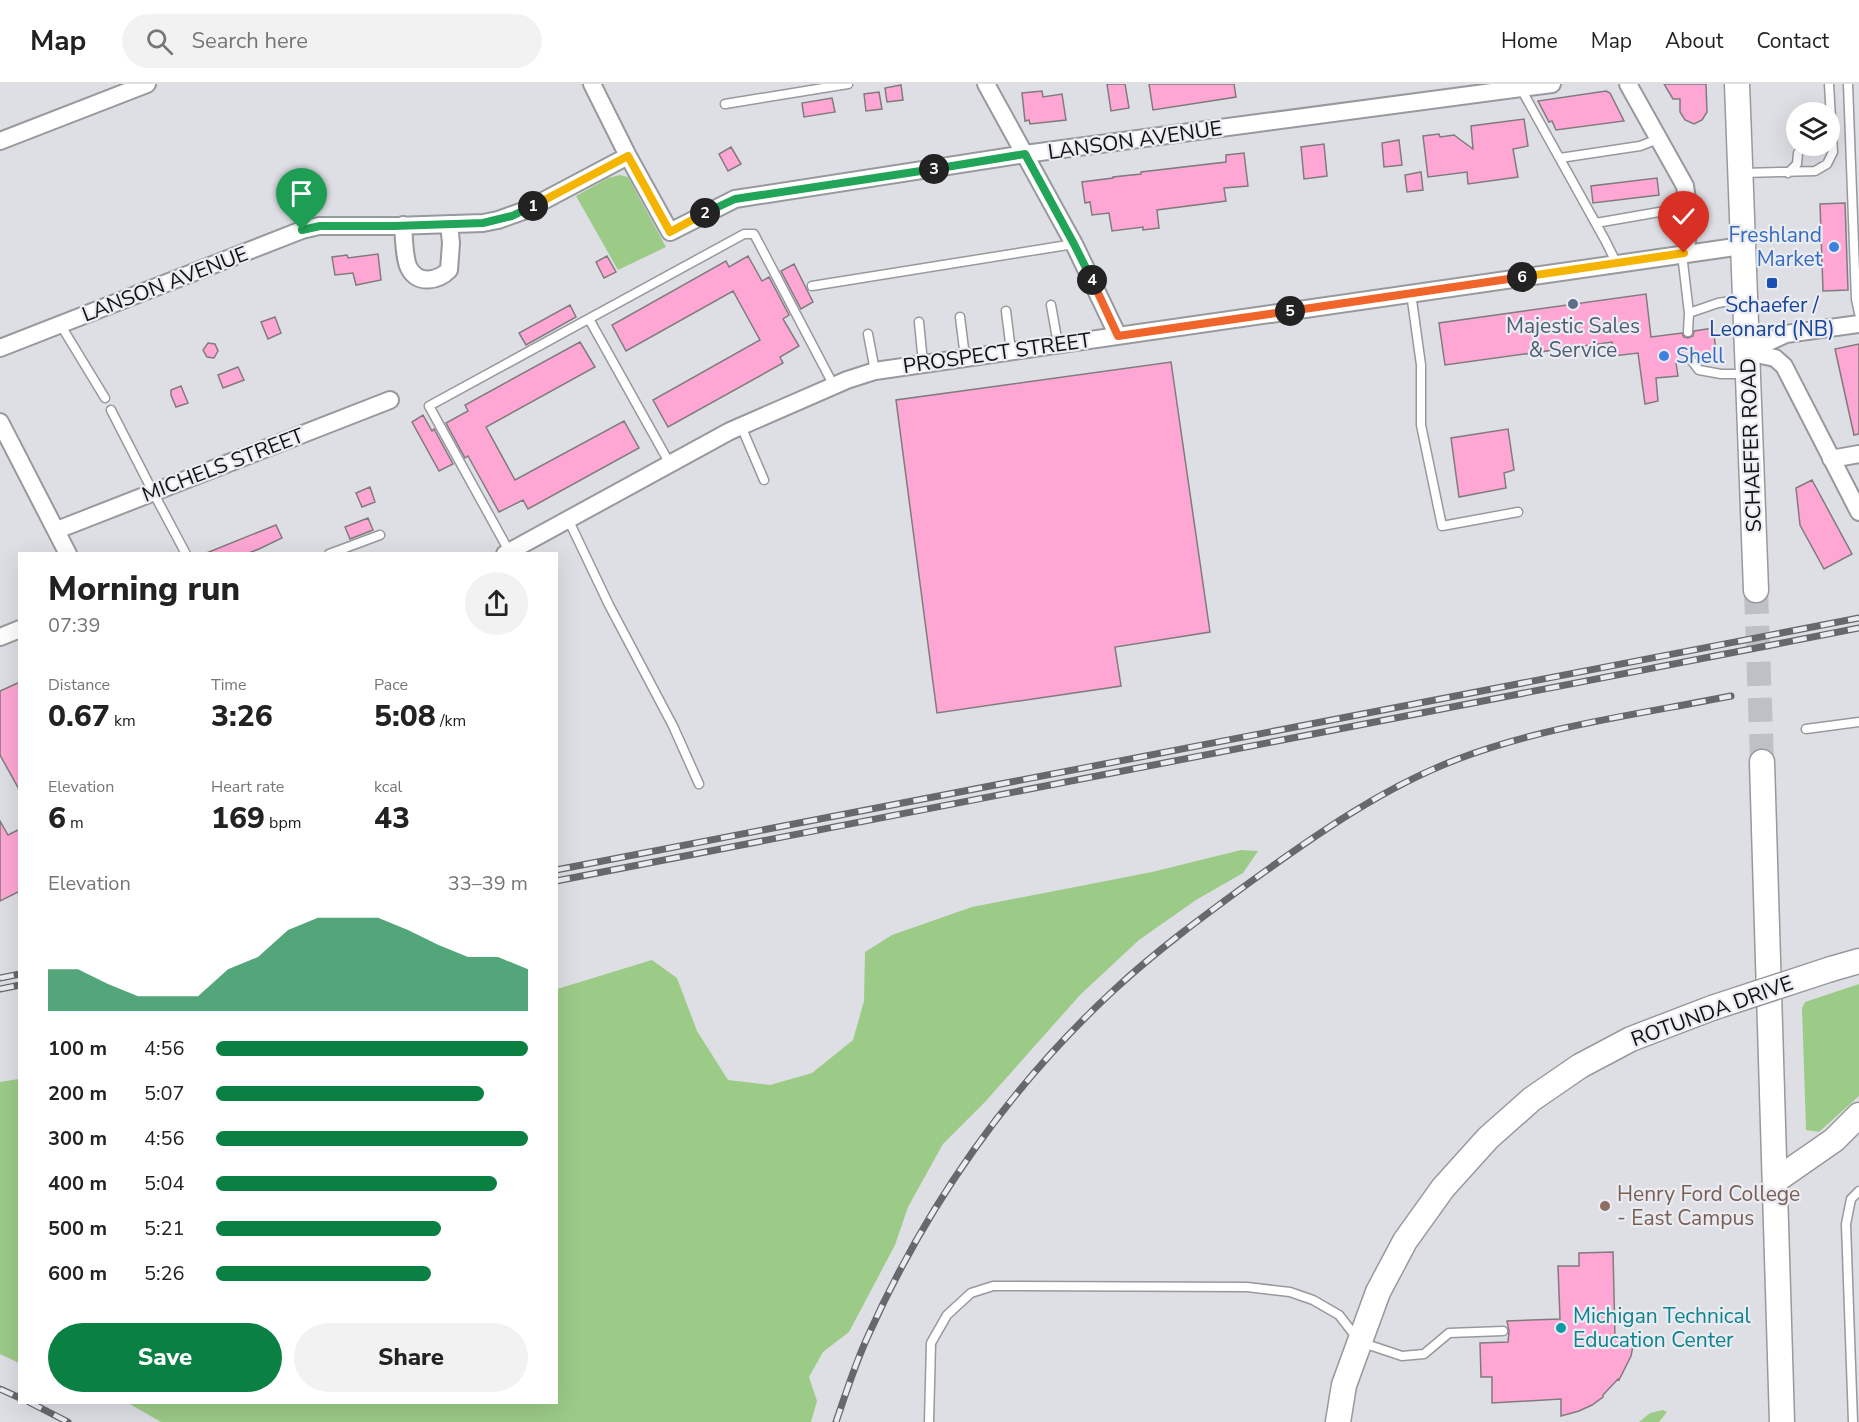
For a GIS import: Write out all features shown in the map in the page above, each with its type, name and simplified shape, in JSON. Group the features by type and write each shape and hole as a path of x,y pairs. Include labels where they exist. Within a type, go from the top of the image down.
{"main road":[{"name":"SCHAEFER ROAD","path":"1737,84 1756,590"},
{"path":"1762,762 1782,1422"},
{"name":"ROTUNDA DRIVE","path":"1338,1422 1344,1385 1378,1292 1405,1241 1443,1188 1488,1138 1532,1099 1580,1066 1631,1039 1712,1008 1859,961"},
{"path":"1775,1181 1834,1140 1859,1115"}],"street":[{"path":"0,141 147,84"},
{"name":"LANSON AVENUE","path":"592,84 670,232 735,199 1025,154 1520,86 1552,84"},
{"path":"986,84 1074,244 1118,336"},
{"path":"1628,84 1687,195 1690,220 1683,253"},
{"name":"LANSON AVENUE","path":"0,348 302,230 320,226 483,223 512,216 628,156"},
{"path":"403,225 408,267 414,274 428,281 441,278 449,270 451,243 449,224"},
{"name":"PROSPECT STREET","path":"507,552 741,426 875,371 1742,246"},
{"path":"1748,363 1786,334 1859,324"},
{"path":"1748,363 1775,358 1785,366 1859,512"},
{"name":"MICHELS STREET","path":"57,530 390,400"},
{"path":"0,422 67,552"},
{"path":"1831,459 1859,453"},
{"path":"0,637 18,630"}],"lane":[{"path":"725,104 848,84"},
{"path":"1740,173 1815,171 1827,164 1833,152 1829,84"},
{"path":"1848,84 1856,232 1856,299 1859,313"},
{"path":"1520,86 1617,264"},
{"path":"1560,158 1640,146 1658,139"},
{"path":"1788,173 1797,164 1798,156"},
{"path":"1596,223 1665,211"},
{"path":"507,552 429,406 744,234 754,234 834,386"},
{"path":"812,286 1074,244"},
{"path":"1683,253 1689,313 1688,332"},
{"path":"1411,293 1421,365 1421,425 1442,526 1518,512"},
{"path":"1689,313 1718,303 1745,299"},
{"path":"1051,304 1058,344"},
{"path":"1006,310 1011,351"},
{"path":"960,316 965,357"},
{"path":"589,319 670,464"},
{"path":"919,322 924,363"},
{"path":"60,324 105,398"},
{"path":"868,334 875,371"},
{"path":"1692,361 1699,370 1721,374 1748,363"},
{"path":"111,410 185,552"},
{"path":"741,426 764,480"},
{"path":"567,519 609,605 673,726 699,784"},
{"path":"337,552 380,535"},
{"path":"1806,729 1859,722"},
{"path":"1853,1422 1846,1224 1851,1199 1859,1191"},
{"path":"928,1422 931,1343 947,1315 971,1293 993,1286 1247,1287 1290,1292 1313,1300 1339,1315 1360,1342 1402,1356 1424,1354 1449,1333 1503,1331"}],"green space":[{"path":"620,175 628,177 666,247 618,270 576,196 608,178"},
{"path":"1241,850 1258,851 1243,873 1196,900 1139,940 1080,995 985,1102 943,1144 908,1207 895,1245 849,1332 823,1352 809,1377 817,1401 811,1422 161,1422 130,1404 558,1404 558,989 652,960 677,978 697,1031 728,1080 770,1085 812,1073 853,1040 864,1001 865,952 892,935 972,907 1152,872"},
{"path":"1859,984 1859,1096 1819,1132 1806,1130 1802,1008 1805,1002"},
{"path":"18,1079 18,1363 0,1354 0,1082"},
{"path":"1663,1410 1667,1412 1659,1422 1639,1422 1650,1413"}],"building":[{"path":"1107,84 1125,84 1129,108 1111,111"},
{"path":"1149,84 1234,84 1236,97 1153,110"},
{"path":"1664,84 1706,84 1707,112 1702,120 1694,124 1685,120 1680,112 1680,99 1673,99"},
{"path":"901,85 903,100 887,102 885,88"},
{"path":"1042,91 1043,97 1062,94 1066,120 1030,124 1029,120 1025,121 1022,93"},
{"path":"1606,91 1610,93 1624,121 1556,130 1538,101"},
{"path":"879,92 882,109 866,111 864,94"},
{"path":"832,98 835,112 804,117 802,103"},
{"path":"1524,119 1528,146 1513,149 1518,177 1468,184 1467,172 1428,177 1423,136 1454,135 1473,149 1471,126"},
{"path":"1399,140 1402,165 1384,167 1382,143"},
{"path":"1324,144 1327,176 1304,179 1301,147"},
{"path":"731,147 741,164 728,171 719,154"},
{"path":"1244,153 1248,186 1224,188 1226,201 1157,210 1159,228 1143,230 1143,227 1112,231 1109,213 1092,215 1090,202 1085,203 1082,182 1226,162 1226,155"},
{"path":"1421,172 1423,190 1407,192 1405,175"},
{"path":"1657,178 1659,195 1593,203 1591,186"},
{"path":"1845,203 1848,290 1823,291 1820,204"},
{"path":"378,254 381,280 356,285 353,273 335,275 332,257 347,255 348,258"},
{"path":"607,256 616,272 604,278 596,262"},
{"path":"748,256 762,281 769,277 789,315 783,319 799,346 780,357 783,363 668,427 653,400 760,340 733,291 626,351 612,325 726,261 729,267"},
{"path":"794,264 813,302 801,309 781,271"},
{"path":"1646,294 1651,337 1682,333 1688,338 1693,336 1694,331 1713,328 1717,357 1699,360 1695,355 1691,355 1686,358 1686,362 1676,363 1678,376 1656,378 1658,401 1645,404 1638,353 1614,356 1612,342 1445,365 1439,323"},
{"path":"570,305 576,317 526,345 519,333"},
{"path":"275,317 281,333 268,339 261,322"},
{"path":"580,342 595,367 486,427 515,480 624,421 639,448 528,509 523,500 499,512 468,456 465,458 446,423 468,411 465,405"},
{"path":"208,343 215,344 218,351 214,358 207,357 203,350"},
{"path":"1859,344 1859,434 1854,435 1835,349"},
{"path":"1171,362 1210,632 1115,647 1121,686 937,713 896,400"},
{"path":"238,367 244,380 223,388 218,375"},
{"path":"181,386 188,403 176,407 171,390"},
{"path":"423,415 432,431 434,429 453,464 439,471 412,422"},
{"path":"1508,429 1514,470 1504,473 1506,488 1459,497 1451,438"},
{"path":"1812,480 1852,554 1824,569 1800,525 1796,488"},
{"path":"370,487 375,502 362,507 356,493"},
{"path":"368,518 373,530 350,539 345,527"},
{"path":"276,525 282,538 251,552 209,552"},
{"path":"18,683 18,787 0,755 0,691"},
{"path":"0,821 8,835 18,830 18,892 0,901"},
{"name":"Michigan Technical Education Center","path":"1613,1252 1615,1337 1635,1336 1631,1356 1619,1380 1592,1405 1561,1416 1561,1399 1492,1403 1492,1377 1481,1377 1480,1343 1508,1342 1507,1321 1560,1319 1558,1266 1579,1266 1579,1253"}],"tunnel":[{"path":"1756,590 1762,762"}],"railway":[{"path":"558,870 1859,618"},
{"path":"558,881 1859,628"},
{"path":"836,1422 859,1357 891,1288 916,1241 973,1151 1039,1067 1076,1027 1130,975 1164,947 1326,829 1377,797 1431,770 1491,748 1559,729 1731,696"},
{"path":"0,978 18,974"},
{"path":"0,989 18,985"},
{"path":"0,1389 18,1397"},
{"path":"33,1404 68,1422"}],"place":[{"name":"Freshland Market","path":"1834,247"},
{"name":"Schaefer / Leonard (NB)","path":"1772,283"},
{"name":"Majestic Sales & Service","path":"1573,304"},
{"name":"Shell","path":"1664,356"},
{"name":"Henry Ford College - East Campus","path":"1605,1206"},
{"name":"Michigan Technical Education Center","path":"1561,1328"}],"route":[{"path":"302,230 320,226 394,226 483,223 498,220 526,210 628,156 670,232 735,199 1025,154 1074,244 1118,336 1684,253"}]}
